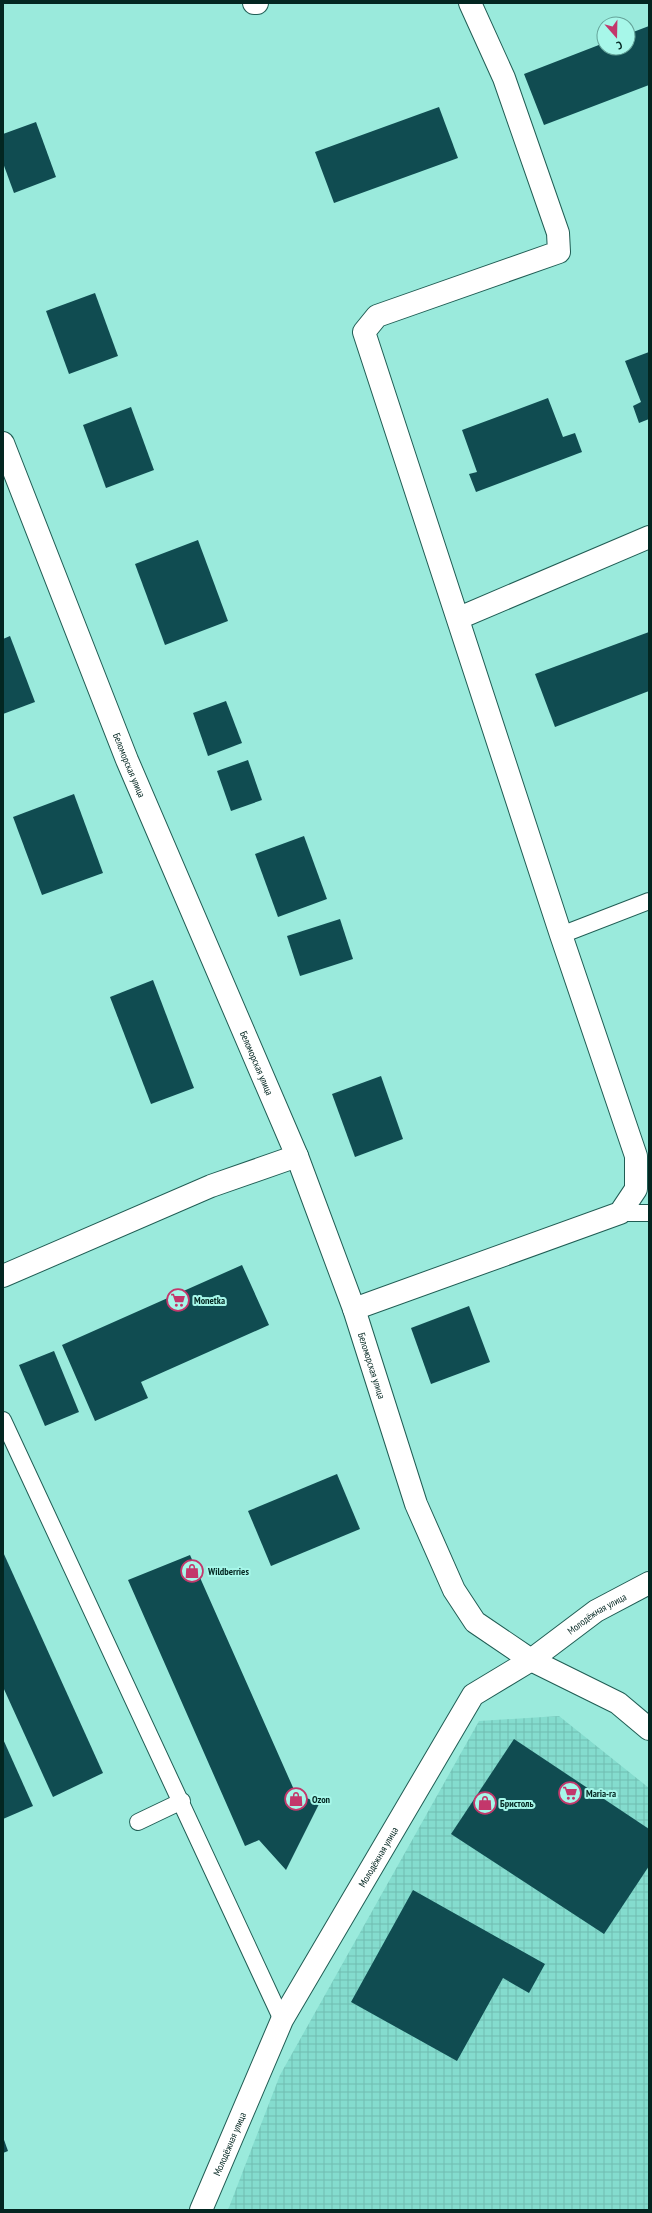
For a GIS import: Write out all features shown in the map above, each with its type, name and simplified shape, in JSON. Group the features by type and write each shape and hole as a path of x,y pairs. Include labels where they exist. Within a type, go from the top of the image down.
{"street":[{"path":"354,1309 620,1213 636,1189 636,1156 561,935 459,618 364,332 377,316 559,252 558,234 509,93 472,4"},
{"name":"Беломорская улица","path":"3,443 128,760 297,1156 354,1309 416,1504 454,1590 475,1622 531,1660 618,1704 649,1729"},
{"path":"459,618 649,537"},
{"path":"3,1276 211,1186 297,1156"},
{"name":"Молодёжная улица","path":"201,2210 282,2020 473,1695 531,1660 596,1611 649,1583"}],"lane":[{"path":"561,935 649,901"},
{"path":"620,1213 649,1213"},
{"path":"3,1420 182,1800 282,2020"},
{"path":"138,1822 182,1800"}],"shaded area":[{"path":"559,1716 649,1788 649,2210 228,2210 280,2075 479,1721"}],"building":[{"path":"649,26 649,85 544,125 524,74 596,46 596,56 636,56 636,31"},
{"path":"439,107 458,158 334,203 315,152"},
{"path":"36,122 56,177 14,193 3,163 3,134"},
{"path":"95,293 118,356 69,374 46,311"},
{"path":"649,352 649,419 639,423 633,406 641,402 625,361"},
{"path":"548,398 563,437 575,433 582,452 476,492 469,474 477,472 462,430"},
{"path":"131,407 154,470 106,488 83,425"},
{"path":"198,540 228,621 165,645 135,564"},
{"path":"649,632 649,691 555,727 535,674"},
{"path":"10,636 35,702 3,714 3,639"},
{"path":"226,701 242,743 208,756 193,713"},
{"path":"248,760 262,800 231,811 217,771"},
{"path":"74,794 103,873 42,895 13,817"},
{"path":"304,836 327,899 278,917 255,854"},
{"path":"340,919 353,959 300,976 287,936"},
{"path":"153,980 194,1088 151,1104 110,997"},
{"path":"381,1076 403,1139 355,1157 332,1094"},
{"path":"242,1265 269,1325 141,1382 148,1398 95,1421 62,1345"},
{"path":"469,1306 490,1362 431,1384 411,1328"},
{"path":"54,1351 79,1412 45,1426 19,1365"},
{"path":"337,1474 360,1529 271,1566 248,1511"},
{"path":"3,1552 103,1773 53,1797 3,1687"},
{"path":"190,1555 295,1792 319,1804 286,1870 259,1840 245,1846 128,1580"},
{"path":"3,1739 33,1806 3,1819"},
{"path":"514,1739 649,1829 649,1866 604,1934 451,1834"},
{"path":"413,1890 545,1964 529,1993 503,1978 457,2061 351,2002"},
{"path":"3,2137 8,2151 3,2153"}],"place":[{"name":"Monetka","path":"178,1300"},
{"name":"Wildberries","path":"192,1571"},
{"name":"Maria-ra","path":"570,1793"},
{"name":"Ozon","path":"296,1799"},
{"name":"Бристоль","path":"485,1803"}]}
